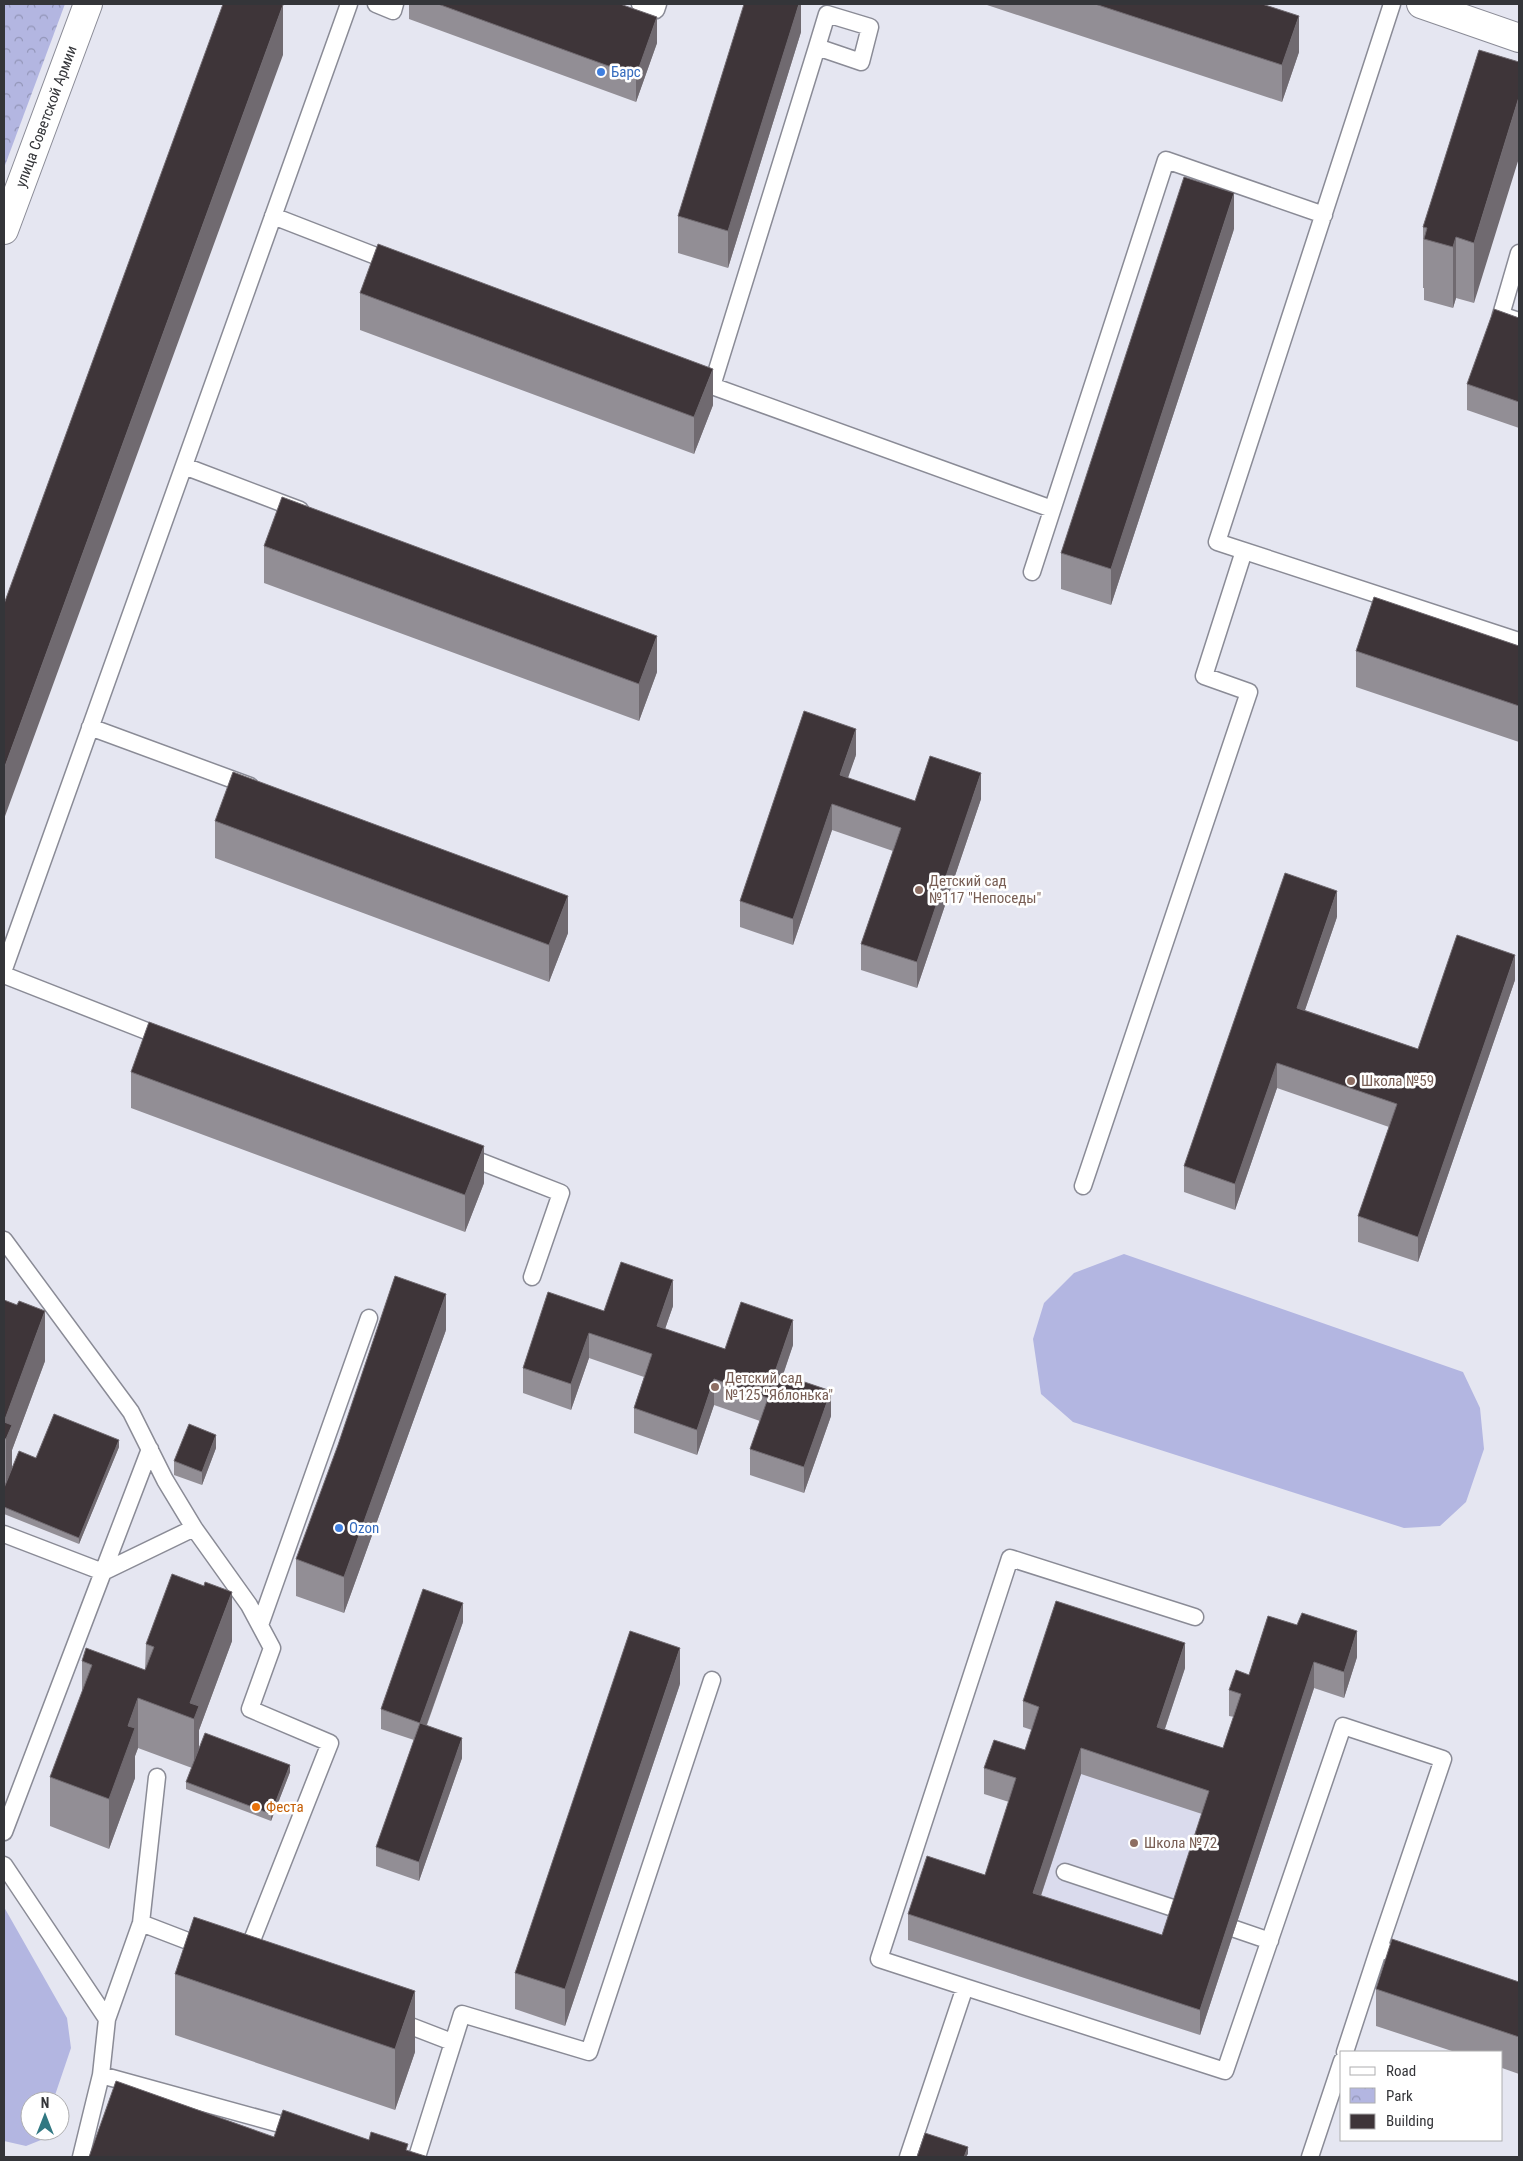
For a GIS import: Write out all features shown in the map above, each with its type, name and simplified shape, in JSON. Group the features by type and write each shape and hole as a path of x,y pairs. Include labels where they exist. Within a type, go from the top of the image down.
{"street":[{"name":"улица Советской Армии","path":"4,230 88,4"},
{"path":"1427,5 1519,38"}],"lane":[{"path":"4,969 349,4"},
{"path":"376,4 393,11 395,4"},
{"path":"640,4 656,10 658,4"},
{"path":"1392,4 1217,542 1519,641"},
{"path":"712,386 817,47"},
{"path":"1032,572 1166,160 1324,215"},
{"path":"273,216 410,269"},
{"path":"1519,253 1501,314 1519,321"},
{"path":"676,372 1052,509"},
{"path":"184,466 314,515"},
{"path":"1082,1186 1249,692 1204,676 1244,551"},
{"path":"90,727 266,792"},
{"path":"4,975 178,1043"},
{"path":"453,1151 561,1193 532,1277"},
{"path":"4,1240 131,1412 165,1480 194,1528 249,1606 260,1625 272,1648 250,1709 330,1743 234,1959"},
{"path":"260,1625 369,1318"},
{"path":"4,1832 150,1449"},
{"path":"4,1534 103,1572 194,1528"},
{"path":"1195,1617 1010,1558 879,1959 1225,2071 1343,1726 1443,1759 1345,2051"},
{"path":"417,2157 462,2014 589,2052 712,1680"},
{"path":"81,2157 101,2075 107,2019 141,1923 157,1777"},
{"path":"4,1865 107,2019"},
{"path":"1065,1872 1179,1910"},
{"path":"141,1923 261,1969"},
{"path":"1235,1929 1270,1941"},
{"path":"1379,1948 1407,1958"},
{"path":"908,2157 965,1987"},
{"path":"380,2014 452,2042"},
{"path":"1310,2157 1340,2067"},
{"path":"101,2075 313,2133"}],"shaded area":[{"name":"Школа №72","path":"1357,1657 1344,1698 1314,1688 1200,2035 908,1940 927,1882 985,1900 1039,1733 1023,1727 1185,1668 1157,1752 1223,1774 1241,1719 1229,1715 1236,1696"}],"green space":[{"path":"4,4 65,4 4,168"},
{"path":"1124,1254 1463,1372 1480,1408 1484,1449 1466,1502 1440,1526 1404,1528 1073,1422 1041,1394 1033,1339 1044,1303 1074,1273"},
{"path":"4,1907 67,2018 71,2048 56,2091 20,2091 20,2141 38,2141 26,2146 4,2141"}],"building":[{"path":"223,4 283,5 4,769 4,604"},
{"path":"438,4 620,4 657,17 636,76"},
{"path":"744,4 799,4 728,231 678,216"},
{"path":"1095,4 1262,4 1299,16 1282,65"},
{"path":"1479,50 1519,62 1519,97 1474,243 1456,237 1453,247 1424,239 1427,228 1423,227"},
{"path":"1184,177 1234,193 1111,569 1061,553"},
{"path":"378,244 713,369 694,417 360,293"},
{"path":"1494,309 1519,318 1519,402 1467,384"},
{"path":"282,497 657,636 639,684 264,546"},
{"path":"1374,597 1519,646 1519,706 1356,651"},
{"name":"Детский сад №117 \"Непоседы\"","path":"804,711 856,729 840,775 915,801 930,756 981,773 917,962 861,944 901,828 832,804 793,919 740,901"},
{"path":"233,772 568,896 549,945 215,821"},
{"name":"Школа №59","path":"1285,873 1337,891 1297,1008 1418,1049 1457,935 1515,955 1418,1237 1358,1216 1397,1104 1277,1063 1235,1184 1184,1166"},
{"path":"149,1022 484,1146 465,1195 131,1072"},
{"name":"Детский сад №125 \"Яблонька\"","path":"621,1262 673,1280 657,1326 725,1349 741,1302 793,1320 775,1372 831,1391 804,1467 750,1449 768,1398 714,1379 697,1430 634,1408 652,1354 589,1333 571,1384 523,1368 548,1292 604,1311"},
{"path":"395,1276 446,1294 344,1577 296,1559 338,1445"},
{"path":"4,1300 17,1305 19,1301 45,1311 4,1422"},
{"path":"54,1414 119,1440 79,1538 4,1507 4,1488 19,1451 36,1458"},
{"path":"4,1422 12,1425 6,1439 4,1438"},
{"path":"189,1424 216,1435 202,1472 174,1461"},
{"path":"172,1574 204,1586 205,1582 232,1592 190,1703 199,1706 194,1719 138,1698 128,1726 135,1728 109,1799 50,1777 92,1665 82,1661 86,1648 145,1670 154,1647 146,1644"},
{"path":"423,1589 463,1603 420,1723 381,1709"},
{"name":"Школа №72","path":"1056,1601 1185,1643 1157,1727 1223,1748 1241,1694 1229,1690 1236,1670 1249,1675 1268,1616 1297,1625 1302,1613 1357,1631 1344,1672 1314,1662 1200,2010 908,1914 927,1856 985,1875 1016,1778 984,1768 994,1740 1025,1750 1039,1707 1023,1701","holes":["1081,1748 1209,1791 1162,1935 1033,1893"]},
{"path":"630,1631 680,1648 565,1989 515,1973"},
{"path":"420,1723 462,1738 419,1862 376,1847"},
{"path":"205,1733 290,1765 271,1814 186,1782"},
{"path":"194,1917 415,1991 395,2049 175,1974"},
{"path":"1392,1939 1519,1982 1519,2037 1376,1989"},
{"path":"116,2081 274,2137 283,2110 369,2140 371,2132 408,2144 406,2150 428,2157 89,2157"},
{"path":"925,2133 968,2147 964,2157 917,2157"}],"place":[{"name":"Барс","path":"601,72"},
{"name":"Детский сад №117 \"Непоседы\"","path":"919,890"},
{"name":"Школа №59","path":"1351,1081"},
{"name":"Детский сад №125 \"Яблонька\"","path":"715,1387"},
{"name":"Ozon","path":"339,1528"},
{"name":"Феста","path":"256,1807"},
{"name":"Школа №72","path":"1134,1843"}]}
